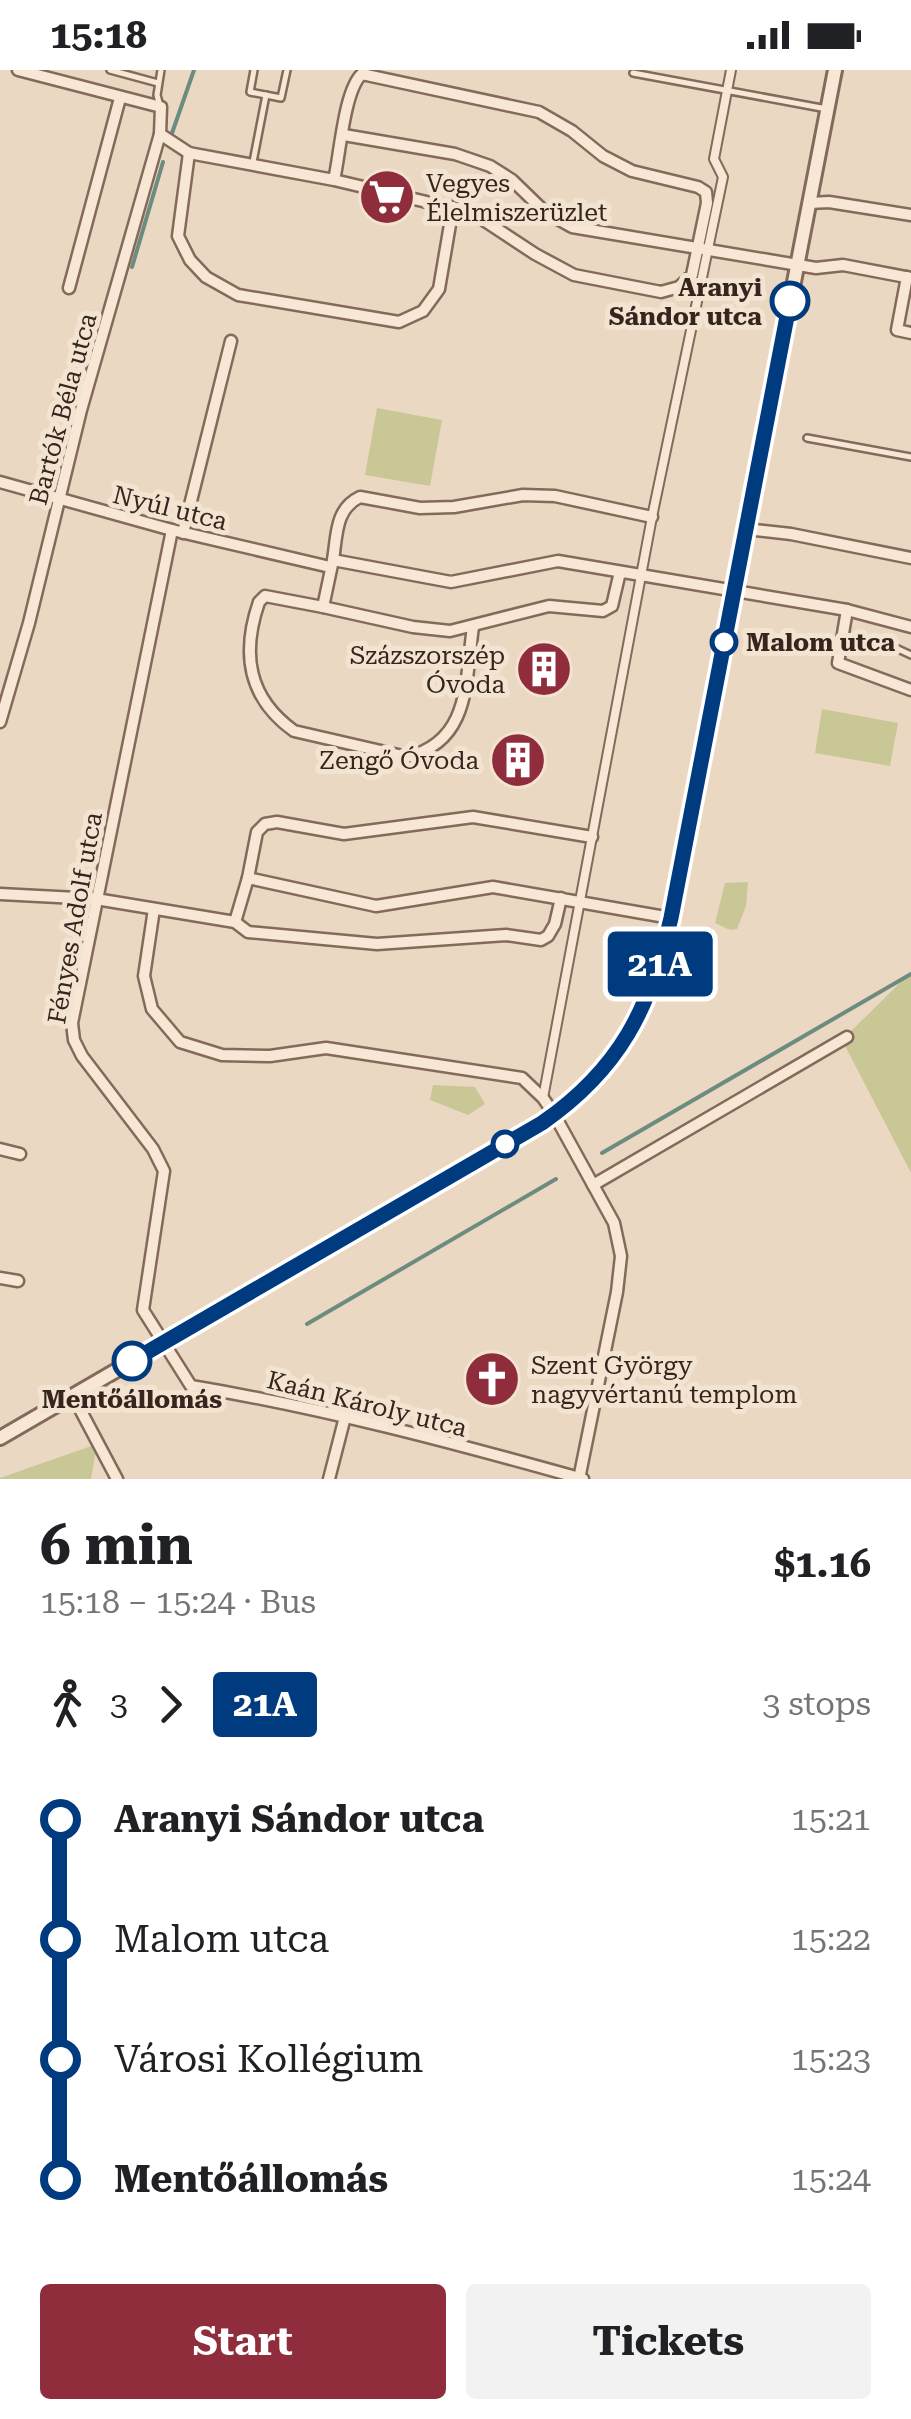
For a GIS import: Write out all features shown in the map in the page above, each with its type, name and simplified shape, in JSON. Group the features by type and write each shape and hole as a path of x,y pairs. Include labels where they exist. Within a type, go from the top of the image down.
{"street":[{"path":"22,70 60,75 120,98 160,107"},
{"path":"160,134 190,153 334,180 473,213 534,254 574,275 662,292 679,287 692,275 702,248 723,177 714,159 731,70"},
{"path":"0,1438 554,1114 600,1074 623,1045 657,974 671,918 834,70"},
{"path":"334,180 349,100 362,74 540,112 632,172 706,192 702,248 543,1098"},
{"path":"69,288 120,98"},
{"name":"Bartók Béla utca","path":"0,722 81,410 160,134 160,107"},
{"path":"344,135 455,154 490,166 512,180 545,212 572,227 816,268 843,265 909,278 897,330 911,333"},
{"path":"190,153 178,236 190,260 206,277 238,295 399,322 423,311 439,290 453,207"},
{"path":"808,203 829,202 909,215"},
{"name":"Fényes Adolf utca","path":"162,1344 143,1310 143,1294 164,1171 154,1149 82,1056 72,1024 178,532 231,341"},
{"name":"Nyúl utca","path":"0,482 178,532 332,564 451,582 558,561 734,591"},
{"path":"323,607 340,518 345,507 360,497 420,508 523,495 555,496 652,517"},
{"path":"746,529 911,558"},
{"path":"473,627 458,721 450,733 424,753 407,758 294,731 257,692 250,678 259,602 265,596 450,631 548,606 603,612 612,606 620,572"},
{"path":"734,591 847,610 911,628"},
{"path":"847,610 838,663 911,690"},
{"path":"235,922 256,832 265,824 277,822 344,834 473,817 592,837"},
{"path":"248,878 376,906 492,887 671,918"},
{"path":"0,894 96,899 235,922 248,932 378,944 506,936 541,940 555,924 561,898"},
{"path":"154,909 144,976 152,1009 180,1042 222,1056 270,1056 326,1048 522,1078 543,1098 614,1223 621,1256 580,1479"},
{"path":"593,1186 846,1036"},
{"path":"0,1150 20,1154"},
{"path":"0,1280 18,1281"},
{"name":"Kaán Károly utca","path":"162,1344 192,1386 345,1417 580,1479"},
{"path":"73,1396 117,1479"},
{"path":"329,1479 345,1417"}],"lane":[{"path":"110,70 158,83"},
{"path":"160,107 161,70"},
{"path":"254,70 250,92 282,98 287,70"},
{"path":"633,73 827,109"},
{"path":"252,165 266,95"},
{"path":"807,438 911,457"},
{"path":"842,638 911,655"}],"shaded area":[{"path":"377,408 442,420 430,486 365,475"},
{"path":"822,709 898,723 890,766 815,753"},
{"path":"748,882 746,906 737,929 715,923 725,883"},
{"path":"911,972 911,1173 842,1040"},
{"path":"433,1085 475,1087 485,1104 468,1115 430,1100"},
{"path":"97,1444 91,1479 0,1479 0,1478"}],"waterway":[{"path":"171,136 194,70"},
{"path":"132,267 163,162"},
{"path":"602,1153 911,974"},
{"path":"307,1324 556,1179"}],"bus line":[{"name":"21A","path":"132,1361 542,1123 600,1074 623,1045 657,974 671,918 790,301"}],"place":[{"name":"Vegyes Élelmiszerüzlet","path":"387,197"},
{"name":"Aranyi Sándor utca","path":"790,301"},
{"name":"Malom utca","path":"724,642"},
{"name":"Százszorszép Óvoda","path":"544,669"},
{"name":"Zengő Óvoda","path":"518,760"},
{"name":"Mentőállomás","path":"132,1361"},
{"name":"Szent György nagyvértanú templom","path":"492,1379"}]}
